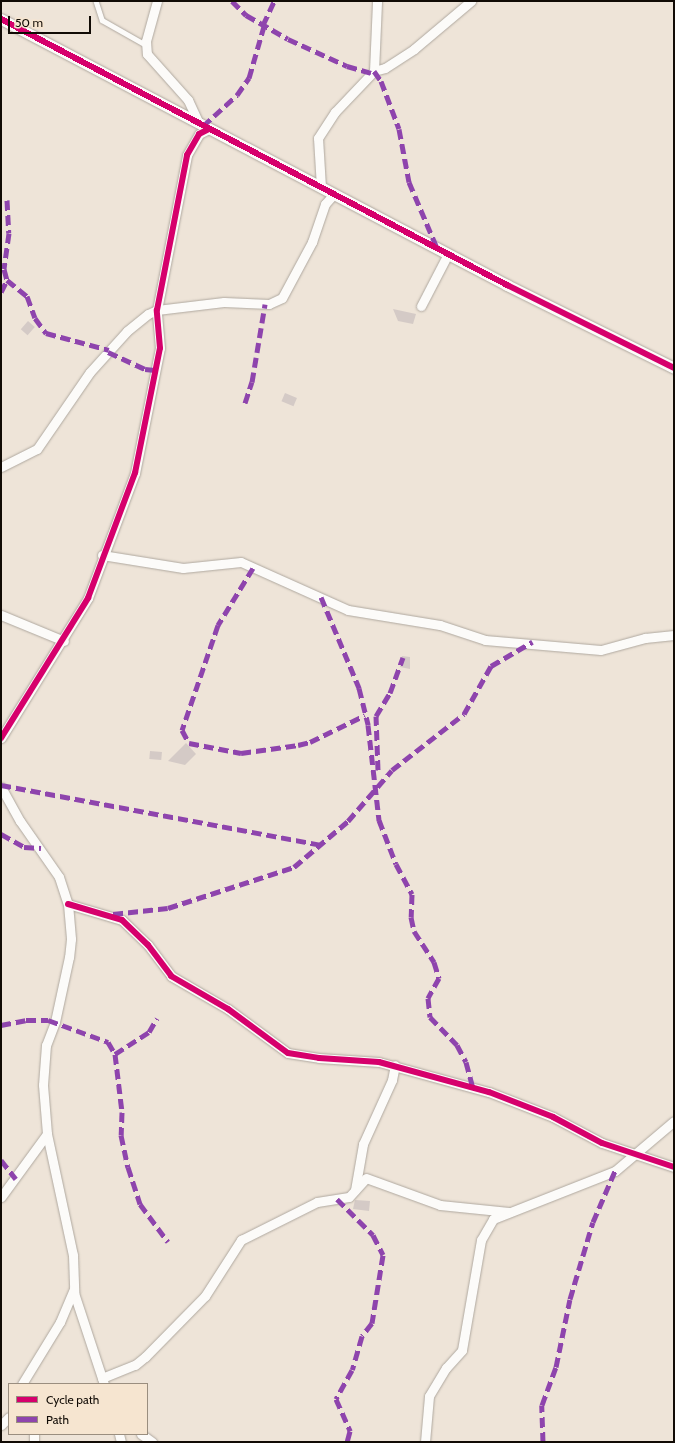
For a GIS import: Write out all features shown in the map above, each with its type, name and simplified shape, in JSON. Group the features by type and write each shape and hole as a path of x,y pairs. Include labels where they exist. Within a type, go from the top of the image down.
{"street":[{"path":"157,1 146,45 154,65 188,100 204,126"},
{"path":"374,71 377,1"},
{"path":"321,187 318,167 319,134 374,71 385,68 414,49 471,1"},
{"path":"1,19 448,254 674,368"},
{"path":"1,738 64,641 88,598 102,555 135,473 144,436 161,343 157,310 187,155 204,126"},
{"path":"1,467 34,451 73,394 109,350 142,318 157,310 224,302 275,303 290,287 312,242 325,204 334,194"},
{"path":"422,306 448,254"},
{"path":"102,555 183,568 241,562 348,610 440,625 485,640 601,650 645,638 674,635"},
{"path":"1,615 64,641"},
{"path":"1,787 20,821 60,877 68,904 71,938 69,957 55,1022 43,1061 47,1134 73,1255 74,1288 103,1381 135,1365 145,1357 205,1296 241,1240 317,1202 349,1197 364,1179 370,1178 440,1205 509,1212"},
{"path":"68,904 122,920 148,945 171,976 228,1009 288,1053 395,1065 489,1092 633,1154 674,1167"},
{"path":"354,1192 363,1144 392,1080 395,1065"},
{"path":"425,1442 429,1396 446,1368 462,1350 466,1336 481,1240 493,1219 615,1171 633,1154 674,1121"},
{"path":"1,1197 47,1134"},
{"path":"23,1383 60,1322 74,1288"},
{"path":"142,1435 152,1442"}],"lane":[{"path":"96,1 102,20 146,45"}],"building":[{"path":"393,309 416,314 413,324 398,321"},
{"path":"28,321 35,327 28,335 21,329"},
{"path":"285,393 297,398 293,406 281,401"},
{"path":"402,656 410,657 410,669 400,667"},
{"path":"186,743 196,754 185,765 168,761"},
{"path":"150,751 162,752 161,760 149,759"},
{"path":"355,1200 370,1201 369,1211 353,1209"}],"marked path":[{"path":"232,1 246,15 288,39 347,66 371,73"},
{"path":"263,25 274,1"},
{"path":"203,126 237,95 249,78 264,26"},
{"path":"374,71 381,81 399,129 409,182 437,248"},
{"path":"7,200 9,233 4,269 7,280 27,296 35,318 46,333 109,350"},
{"path":"1,292 7,280"},
{"path":"245,403 252,382 265,304"},
{"path":"108,352 145,369 155,370"},
{"path":"253,568 218,625 182,730 189,743 241,753 298,745 310,742 365,715"},
{"path":"321,597 359,688 368,725 379,820 396,864 412,894 411,917 414,931 434,962 439,978 428,998 430,1017 457,1045 466,1062 473,1088"},
{"path":"113,914 168,908 294,867 348,821 392,770 464,714 491,666 532,642"},
{"path":"378,770 376,716 390,693 403,657"},
{"path":"1,785 322,845"},
{"path":"1,834 24,847 41,848"},
{"path":"115,1054 149,1032 157,1018"},
{"path":"1,1025 26,1020 48,1020 108,1042 115,1054 122,1112 121,1135 128,1167 140,1204 168,1242"},
{"path":"1,1160 16,1179"},
{"path":"543,1442 542,1405 556,1367 570,1299 593,1222 615,1171"},
{"path":"337,1199 373,1235 383,1255 372,1323 362,1336 352,1370 336,1399 350,1431 347,1442"}],"cycle path":[{"path":"1,19 507,285 674,368"},
{"path":"1,738 88,598 135,473 160,348 157,310 187,155 199,134 209,129"},
{"path":"68,904 122,920 148,945 171,976 228,1009 288,1053 319,1058 379,1062 489,1092 553,1117 602,1143 674,1167"}]}
